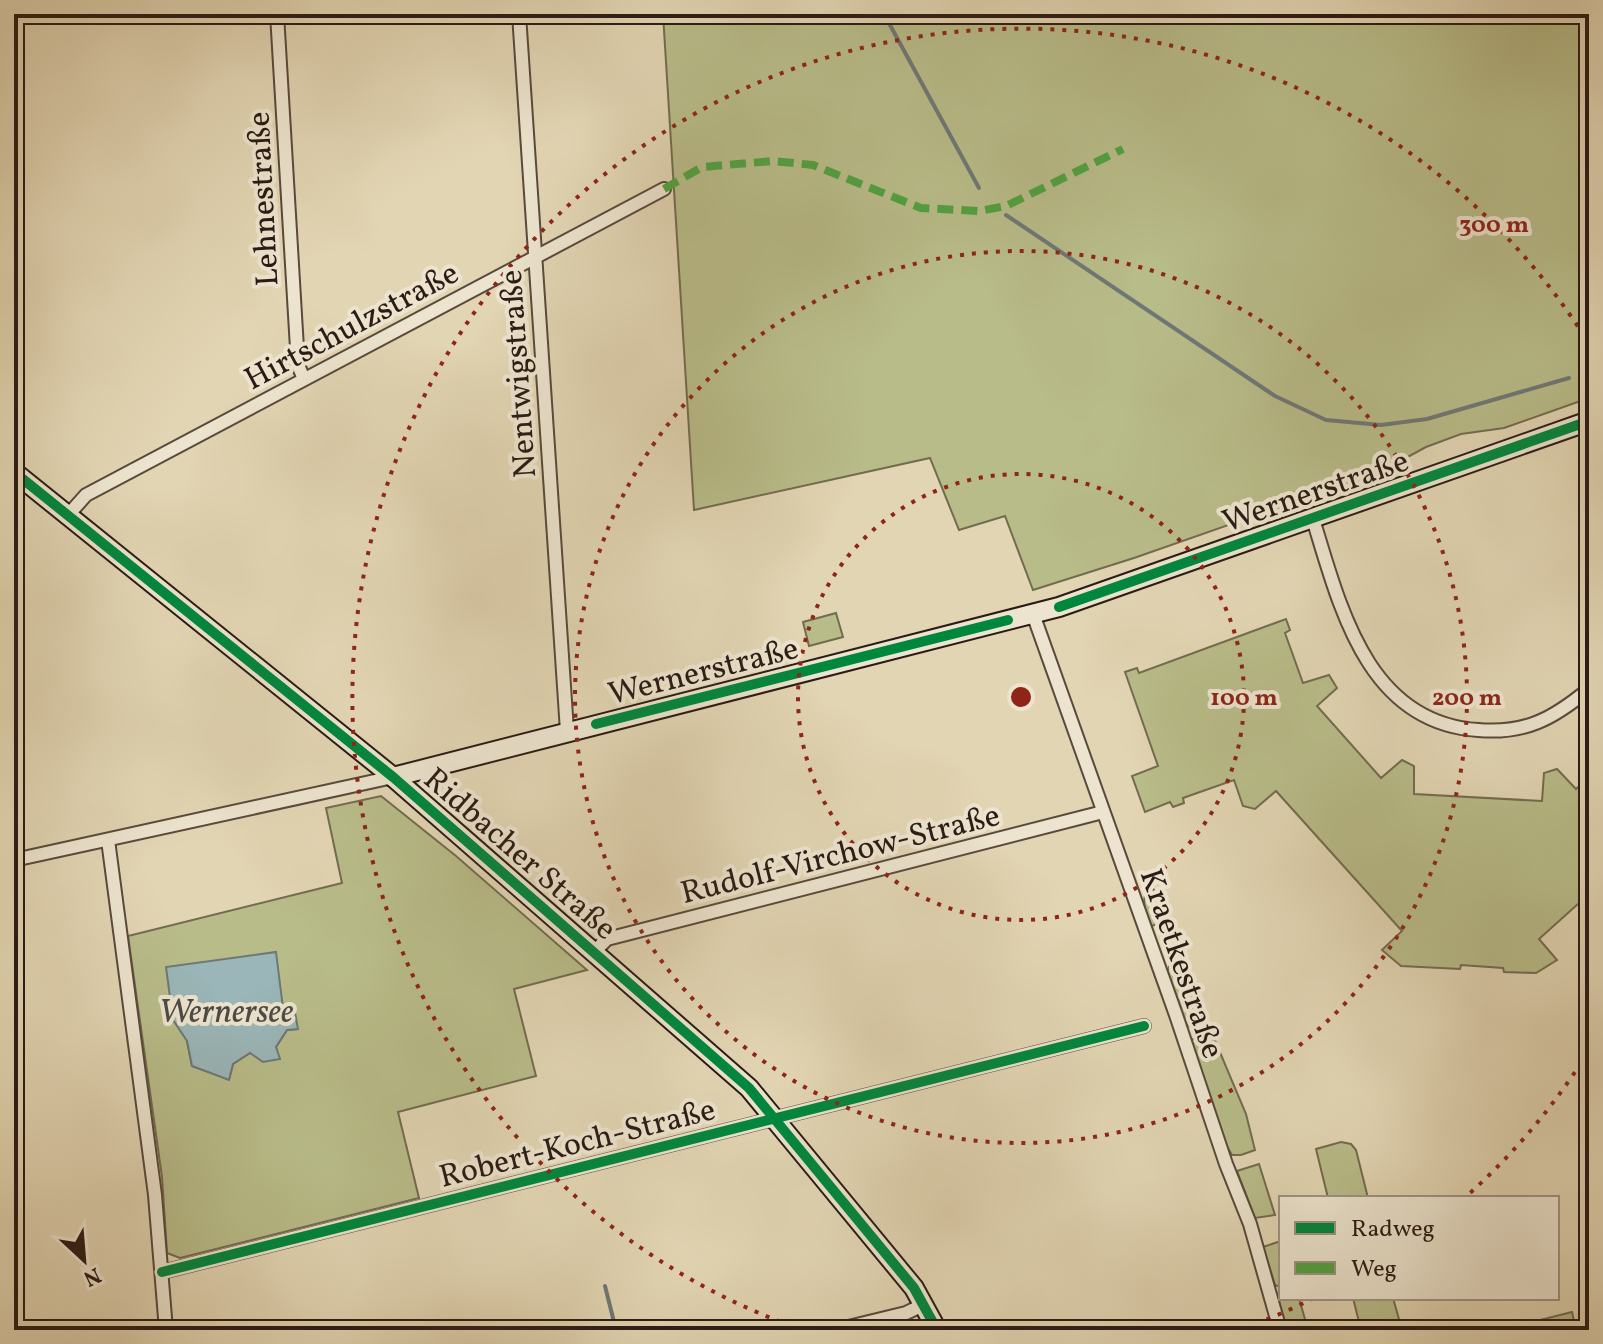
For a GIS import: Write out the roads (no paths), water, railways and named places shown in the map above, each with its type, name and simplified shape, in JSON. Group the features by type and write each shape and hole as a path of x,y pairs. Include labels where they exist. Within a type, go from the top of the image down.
{"street":[{"name":"Lehnestraße","path":"277,14 298,365 304,379"},
{"name":"Nentwigstraße","path":"519,14 567,731"},
{"name":"Hirtschulzstraße","path":"69,514 86,495 664,189"},
{"name":"Wernerstraße","path":"14,860 393,777 1033,614 1589,421"},
{"name":"Ridbacher Straße","path":"14,472 393,777 749,1088 925,1304 937,1330"},
{"path":"1313,519 1351,632 1369,664 1392,694 1420,715 1453,729 1489,731 1530,727 1563,711 1589,689"},
{"name":"Kraetkestraße","path":"1033,614 1226,1164 1250,1224 1280,1330"},
{"name":"Rudolf-Virchow-Straße","path":"595,951 610,938 1103,812"},
{"path":"108,840 155,1195 166,1330"},
{"name":"Robert-Koch-Straße","path":"162,1272 1144,1026"},
{"path":"836,1330 906,1313 925,1304"}],"water":[{"name":"Wernersee","path":"276,952 283,1008 294,1007 298,1029 287,1030 276,1047 280,1059 263,1062 250,1053 233,1064 229,1080 192,1066 187,1041 173,1020 166,967"}],"waterway":[{"path":"884,14 979,188"},
{"path":"1006,215 1275,396 1326,420 1381,425 1427,419 1569,378"},
{"path":"605,1286 616,1330"}]}
